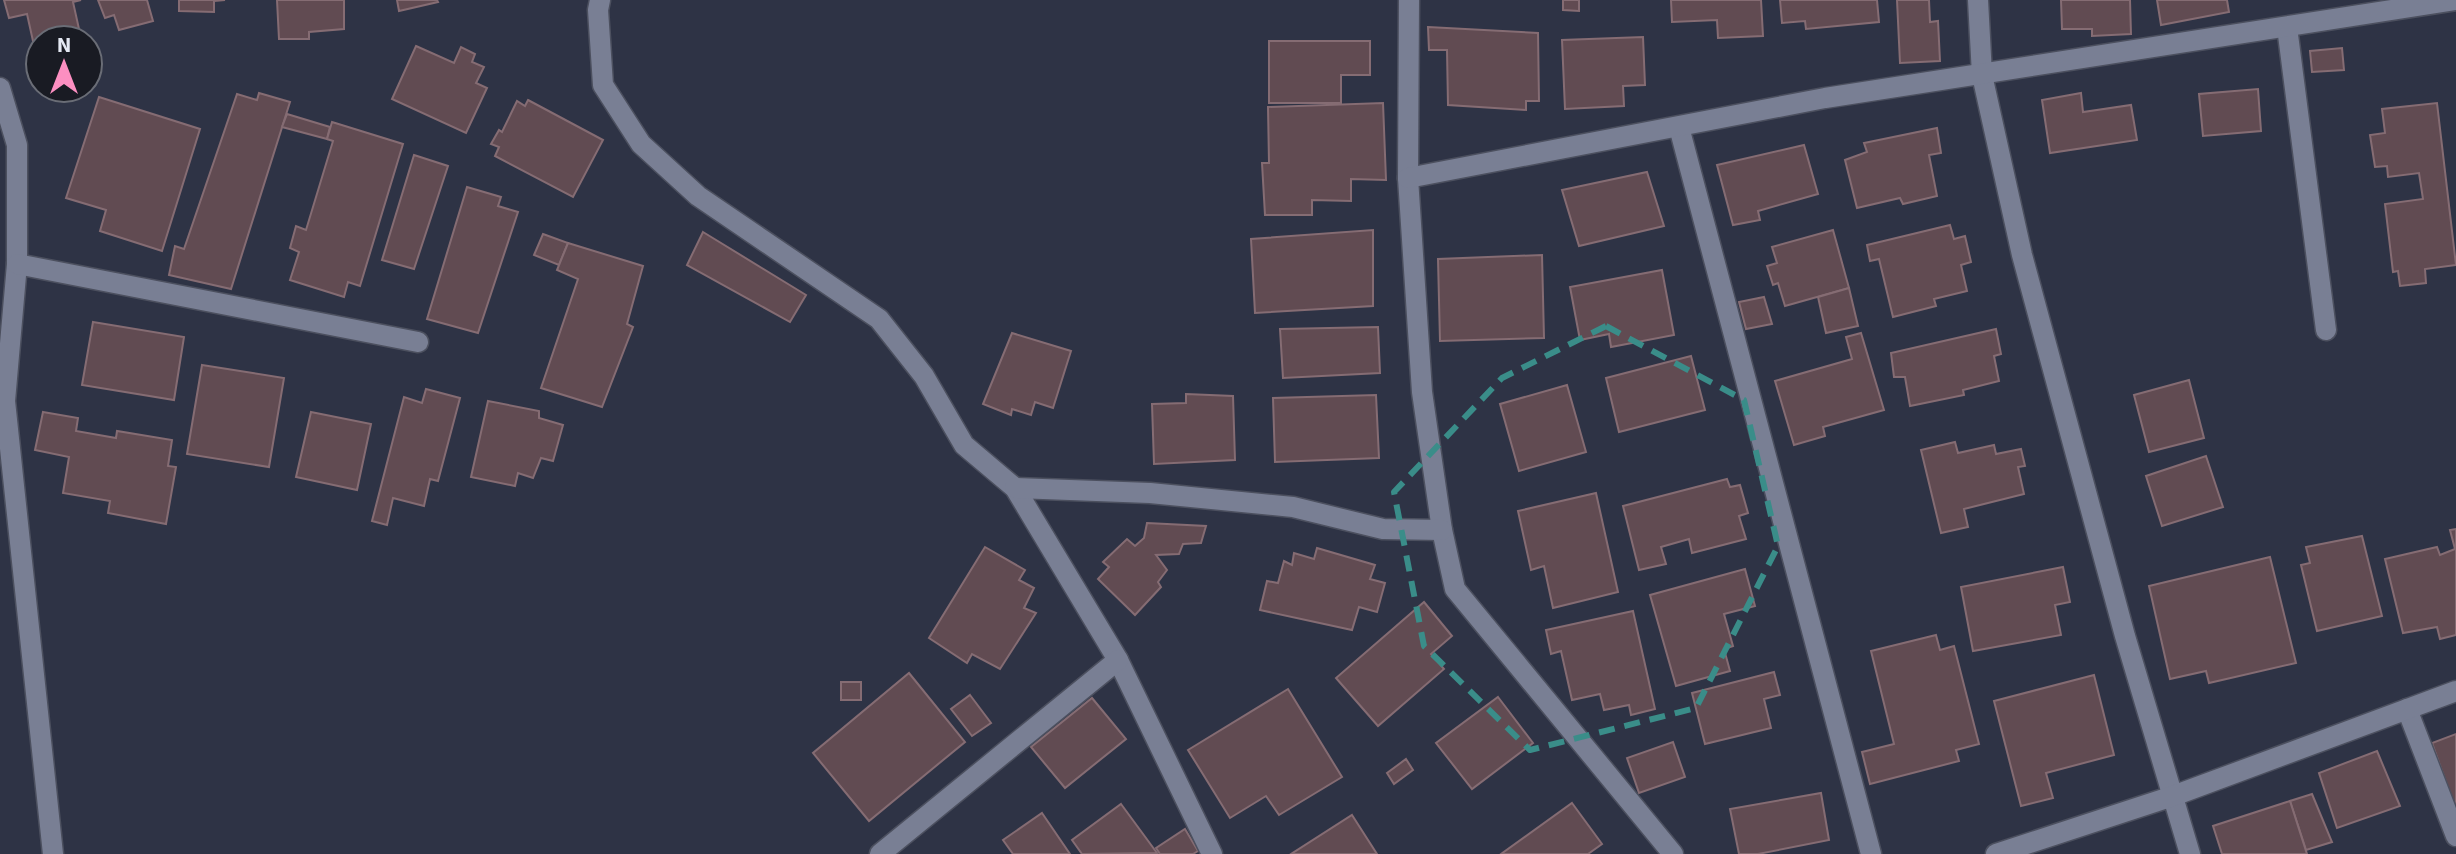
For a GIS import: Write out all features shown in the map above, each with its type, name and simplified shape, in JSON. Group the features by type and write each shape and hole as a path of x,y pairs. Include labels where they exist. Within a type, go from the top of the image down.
{"street":[{"path":"600,0 603,85 641,144 698,196 879,319 924,376 964,445 1015,488 1118,660 1212,854"},
{"path":"1409,0 1408,178 1422,392 1442,530 1455,589 1673,854"},
{"path":"1978,0 1982,75 2022,255 2125,636 2190,854"},
{"path":"1408,178 1825,98 2456,0"},
{"path":"2287,27 2326,330"},
{"path":"0,88 17,145 17,264 5,401 53,854"},
{"path":"1679,127 1871,854"},
{"path":"17,264 418,342"},
{"path":"1015,488 1150,493 1293,507 1383,529 1442,530"},
{"path":"880,854 1118,660"},
{"path":"1996,854 2173,796 2456,691"},
{"path":"2407,709 2456,836"}],"highlighted area":[{"path":"1606,326 1744,400 1778,546 1696,708 1530,750 1424,646 1394,492 1502,378"}],"building":[{"path":"4,0 81,0 73,2 78,24 29,24 27,14 9,18"},
{"path":"98,0 147,0 153,21 119,30 114,15 105,18"},
{"path":"179,0 225,0 214,1 214,12 179,11"},
{"path":"277,0 344,0 344,29 309,32 309,39 279,39"},
{"path":"397,0 437,0 438,2 399,11"},
{"path":"1563,0 1579,0 1579,11 1563,10"},
{"path":"1671,0 1761,0 1763,36 1718,38 1717,20 1672,22"},
{"path":"1780,0 1877,0 1879,22 1806,29 1805,21 1782,23"},
{"path":"1897,0 1929,0 1930,22 1938,21 1940,61 1900,63"},
{"path":"2061,0 2130,0 2131,34 2092,36 2092,29 2062,29"},
{"path":"2157,0 2227,0 2229,12 2161,25"},
{"path":"1428,27 1538,33 1539,101 1526,101 1526,110 1448,105 1447,50 1429,50"},
{"path":"1643,37 1645,85 1623,86 1624,106 1565,109 1562,40"},
{"path":"1269,41 1370,41 1370,75 1341,75 1341,103 1269,103"},
{"path":"416,46 454,63 461,47 475,54 472,62 484,67 476,83 487,88 466,133 392,99"},
{"path":"2342,48 2344,70 2312,72 2310,51"},
{"path":"2258,89 2261,131 2203,136 2199,94"},
{"path":"259,93 290,102 231,289 169,275 175,246 184,249 237,94 257,100"},
{"path":"2081,93 2083,112 2131,105 2137,140 2050,153 2042,100"},
{"path":"104,99 200,129 162,251 100,231 106,210 66,198 97,104 104,104"},
{"path":"528,100 603,140 573,197 495,156 499,147 491,144 499,130 502,132 517,101 525,106"},
{"path":"1383,103 1386,180 1351,179 1351,201 1312,200 1312,215 1265,215 1262,163 1269,163 1268,107"},
{"path":"2437,103 2456,265 2425,269 2426,283 2400,286 2398,271 2393,272 2385,204 2423,199 2419,173 2388,177 2387,166 2375,167 2370,135 2385,133 2382,109"},
{"path":"287,114 330,127 327,139 282,127"},
{"path":"332,122 403,144 360,286 348,282 344,297 290,280 299,252 290,248 296,226 306,230 333,141 327,139"},
{"path":"1937,128 1941,153 1929,155 1937,196 1903,204 1900,198 1857,208 1845,160 1867,152 1864,143"},
{"path":"1804,145 1818,194 1758,211 1760,220 1733,225 1717,165"},
{"path":"414,155 448,166 414,269 382,260"},
{"path":"1647,172 1664,226 1579,246 1562,190"},
{"path":"467,187 501,197 498,206 518,212 478,333 427,319"},
{"path":"1950,225 1954,239 1965,236 1971,262 1961,265 1967,291 1934,299 1936,306 1893,317 1879,259 1870,261 1867,245"},
{"path":"1373,230 1373,306 1255,313 1251,239"},
{"path":"1833,230 1849,288 1785,306 1778,283 1773,285 1767,266 1777,263 1772,247"},
{"path":"703,232 806,295 790,322 687,265"},
{"path":"543,234 568,243 559,265 534,255"},
{"path":"568,243 643,266 627,324 633,327 602,407 541,388 578,279 557,270"},
{"path":"1542,255 1544,338 1440,341 1438,259"},
{"path":"1662,270 1674,335 1611,347 1609,334 1580,340 1570,287"},
{"path":"1849,288 1858,326 1826,333 1818,297"},
{"path":"1764,297 1772,324 1746,329 1739,302"},
{"path":"93,322 184,337 174,400 82,385"},
{"path":"1378,327 1380,373 1283,378 1280,329"},
{"path":"1996,329 2001,354 1994,356 1999,381 1963,390 1964,395 1910,406 1905,377 1894,377 1891,353"},
{"path":"1012,333 1071,351 1053,408 1035,402 1031,415 1012,409 1011,415 983,404"},
{"path":"1861,333 1884,410 1823,427 1825,436 1794,445 1775,381 1852,359 1846,337"},
{"path":"1691,356 1705,410 1619,432 1606,378"},
{"path":"202,365 284,378 269,467 187,454"},
{"path":"2189,380 2204,438 2149,452 2134,395"},
{"path":"1567,385 1586,452 1519,471 1500,404"},
{"path":"426,389 460,398 438,481 430,479 424,506 393,498 387,525 372,521 404,397 422,403"},
{"path":"1186,394 1233,396 1235,460 1154,464 1152,404 1186,403"},
{"path":"1376,395 1379,458 1275,462 1273,398"},
{"path":"488,401 539,411 539,418 563,425 553,461 541,458 533,478 518,473 515,486 471,477"},
{"path":"43,412 78,418 76,431 116,438 117,431 172,440 168,466 176,467 166,524 108,513 110,501 63,493 69,457 35,450"},
{"path":"311,412 371,424 357,490 296,477"},
{"path":"1955,442 1958,453 1994,445 1996,454 2021,449 2025,466 2018,467 2024,494 1964,509 1968,527 1941,533 1921,450"},
{"path":"2206,456 2223,507 2162,526 2146,476"},
{"path":"1727,479 1730,487 1740,485 1748,513 1739,516 1746,539 1692,553 1689,539 1661,547 1666,564 1639,570 1623,506"},
{"path":"1596,493 1618,592 1553,608 1544,566 1531,570 1518,511"},
{"path":"1147,523 1206,526 1201,543 1183,544 1179,554 1156,555 1167,570 1158,582 1161,587 1135,615 1098,579 1109,567 1103,562 1127,539 1135,546 1144,538"},
{"path":"2456,529 2456,635 2440,639 2437,627 2403,633 2385,559 2437,547 2440,555 2455,549 2450,530"},
{"path":"2362,536 2382,616 2317,631 2301,565 2310,563 2306,547"},
{"path":"985,547 1025,570 1019,580 1034,588 1024,608 1036,613 1000,669 972,654 967,663 929,638"},
{"path":"1317,548 1375,565 1370,579 1385,583 1377,612 1359,607 1352,630 1260,610 1267,581 1278,583 1284,561 1292,565 1294,553 1314,559"},
{"path":"2270,557 2296,663 2209,683 2206,671 2170,679 2149,586"},
{"path":"2063,567 2070,602 2055,605 2061,635 1973,651 1961,587"},
{"path":"1745,569 1755,606 1724,614 1733,646 1724,649 1730,671 1676,686 1650,595"},
{"path":"1424,602 1452,636 1431,654 1444,669 1378,726 1336,678"},
{"path":"1633,611 1655,709 1631,715 1629,705 1604,710 1600,694 1572,700 1561,651 1551,654 1546,630"},
{"path":"1936,635 1940,650 1954,646 1979,744 1956,750 1959,761 1870,784 1862,752 1894,744 1871,651"},
{"path":"1774,672 1780,695 1764,699 1771,728 1705,744 1692,693"},
{"path":"909,673 965,742 869,821 813,753"},
{"path":"2094,675 2114,755 2046,773 2053,798 2021,806 1994,701"},
{"path":"841,682 861,682 861,700 841,700"},
{"path":"1288,689 1342,777 1279,815 1266,796 1230,818 1188,750"},
{"path":"970,695 991,723 972,736 951,709"},
{"path":"1498,697 1533,743 1472,789 1436,743"},
{"path":"1092,698 1126,739 1065,788 1031,747"},
{"path":"2456,734 2456,810 2432,743"},
{"path":"1673,742 1685,777 1639,793 1627,758"},
{"path":"2377,751 2400,806 2337,828 2319,773"},
{"path":"1406,759 1413,770 1394,784 1387,773"},
{"path":"1821,793 1829,840 1758,854 1739,854 1730,809"},
{"path":"2312,794 2332,842 2306,850 2290,801"},
{"path":"2290,801 2307,854 2222,854 2213,826"},
{"path":"1572,803 1602,844 1588,854 1501,854"},
{"path":"1121,804 1157,853 1082,854 1072,840"},
{"path":"1042,813 1070,854 1013,854 1003,840"},
{"path":"1352,815 1377,854 1291,854"},
{"path":"1185,829 1198,851 1193,854 1160,854 1156,848"}]}
